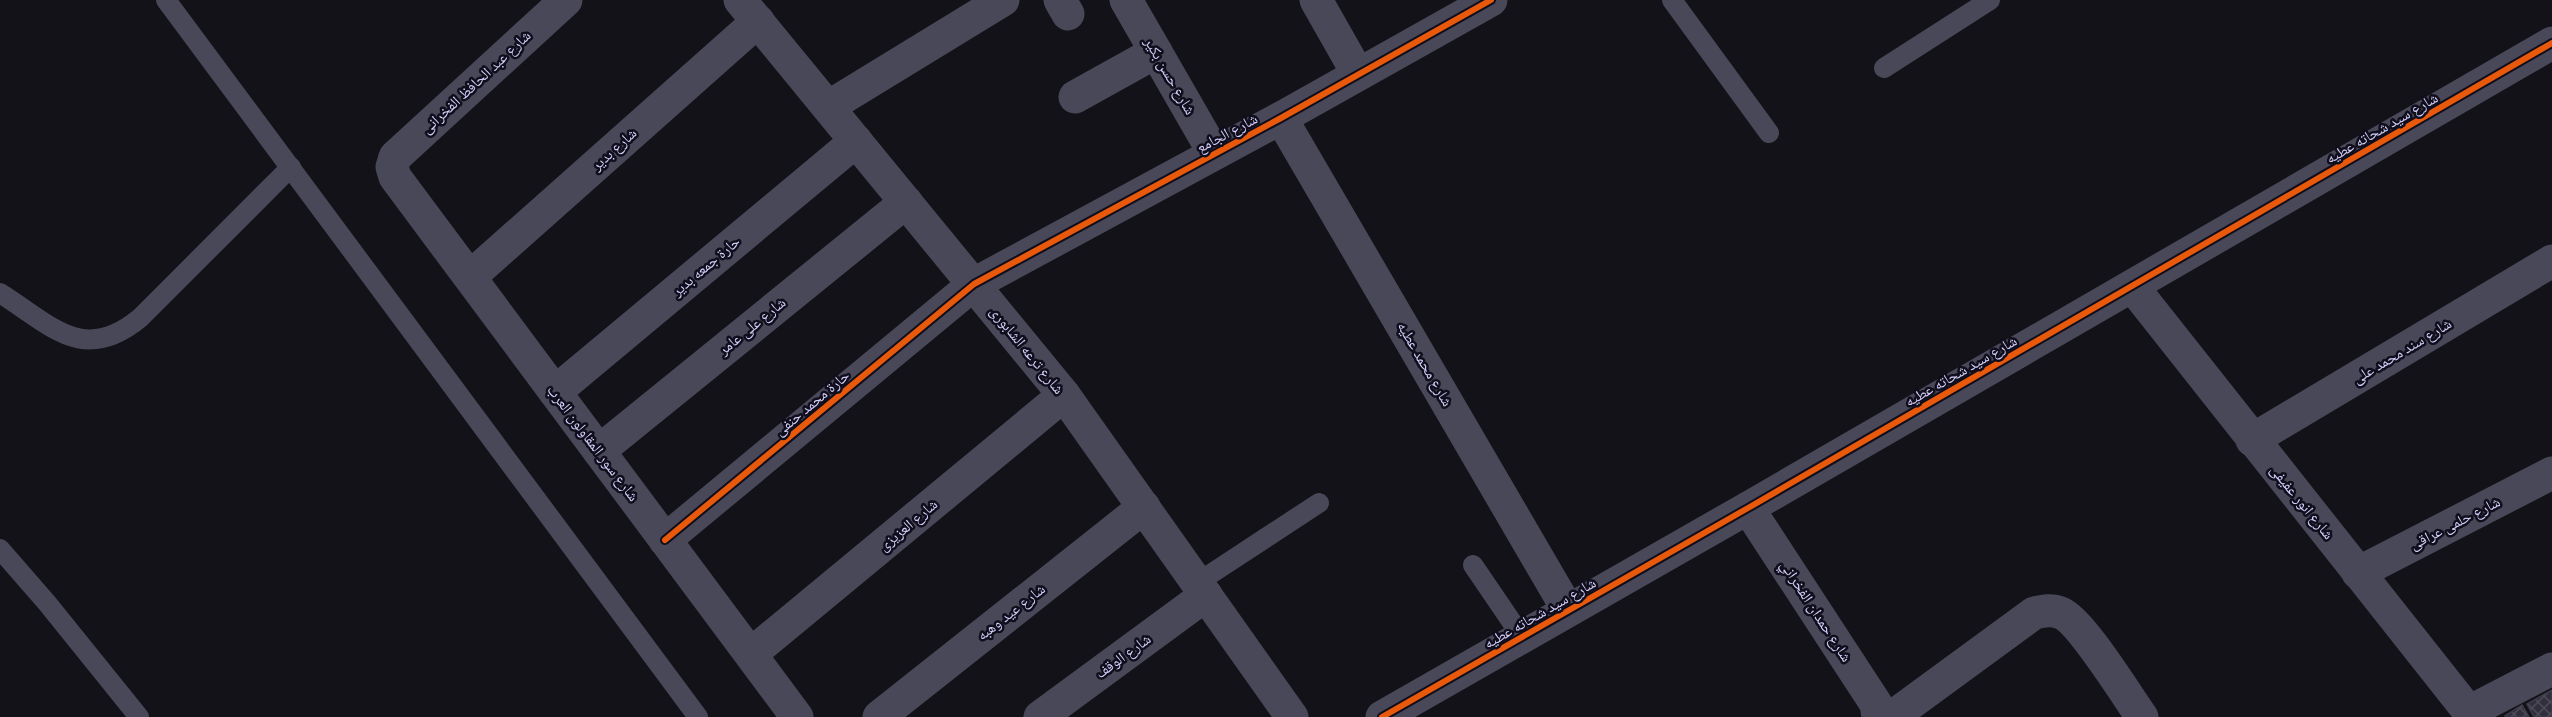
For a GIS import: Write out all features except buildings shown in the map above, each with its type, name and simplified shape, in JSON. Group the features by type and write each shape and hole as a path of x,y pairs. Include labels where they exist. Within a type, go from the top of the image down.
{"street":[{"name":"شارع عبد الحافظ الفخرانى","path":"392,167 395,157 566,0"},
{"path":"828,107 1003,0"},
{"name":"شارع حسن بكير","path":"1126,0 1214,153"},
{"path":"1316,0 1358,74"},
{"name":"شارع الجامع","path":"974,284 1281,118 1491,0"},
{"name":"شارع ترعه الشابورى","path":"749,11 1064,395 1201,589 1280,713"},
{"name":"شارع بدير","path":"470,277 749,11"},
{"name":"شارع سيد شحاته عطيه","path":"1382,717 2552,43"},
{"path":"1075,97 1156,52"},
{"name":"شارع محمد عطيه","path":"1281,118 1569,610"},
{"name":"حارة جمعه بدير","path":"555,392 856,141"},
{"name":"شارع سور المقاولون العرب","path":"392,167 395,177 797,717"},
{"name":"شارع على عامر","path":"599,451 906,202"},
{"name":"شارع سند محمد على","path":"2252,440 2552,261"},
{"name":"حارة محمد حنفى","path":"665,540 974,284"},
{"name":"شارع انور عفيفى","path":"2132,286 2471,715"},
{"name":"شارع العزيزى","path":"751,654 1064,395"},
{"name":"شارع حلمى عراقى","path":"2358,573 2552,473"},
{"name":"شارع عيد وهبه","path":"879,717 1144,507"},
{"name":"شارع حمدان الفخراني","path":"1748,508 1876,704 1878,717"},
{"name":"شارع الوقف","path":"1040,717 1201,589"},
{"path":"1892,717 2034,613 2049,610 2063,613 2081,631 2142,717"},
{"path":"2471,715 2552,669"}],"lane":[{"path":"166,0 698,717"},
{"path":"1672,0 1769,133"},
{"path":"1884,68 1990,0"},
{"path":"0,293 71,338 90,340 108,338 125,330 140,318 291,167"},
{"path":"1201,589 1319,503"},
{"path":"0,549 47,603 138,717"},
{"path":"1473,565 1522,637"}],"cycle path":[{"path":"665,540 974,284 1281,118 1491,0"},
{"path":"1382,717 2552,43"}]}
